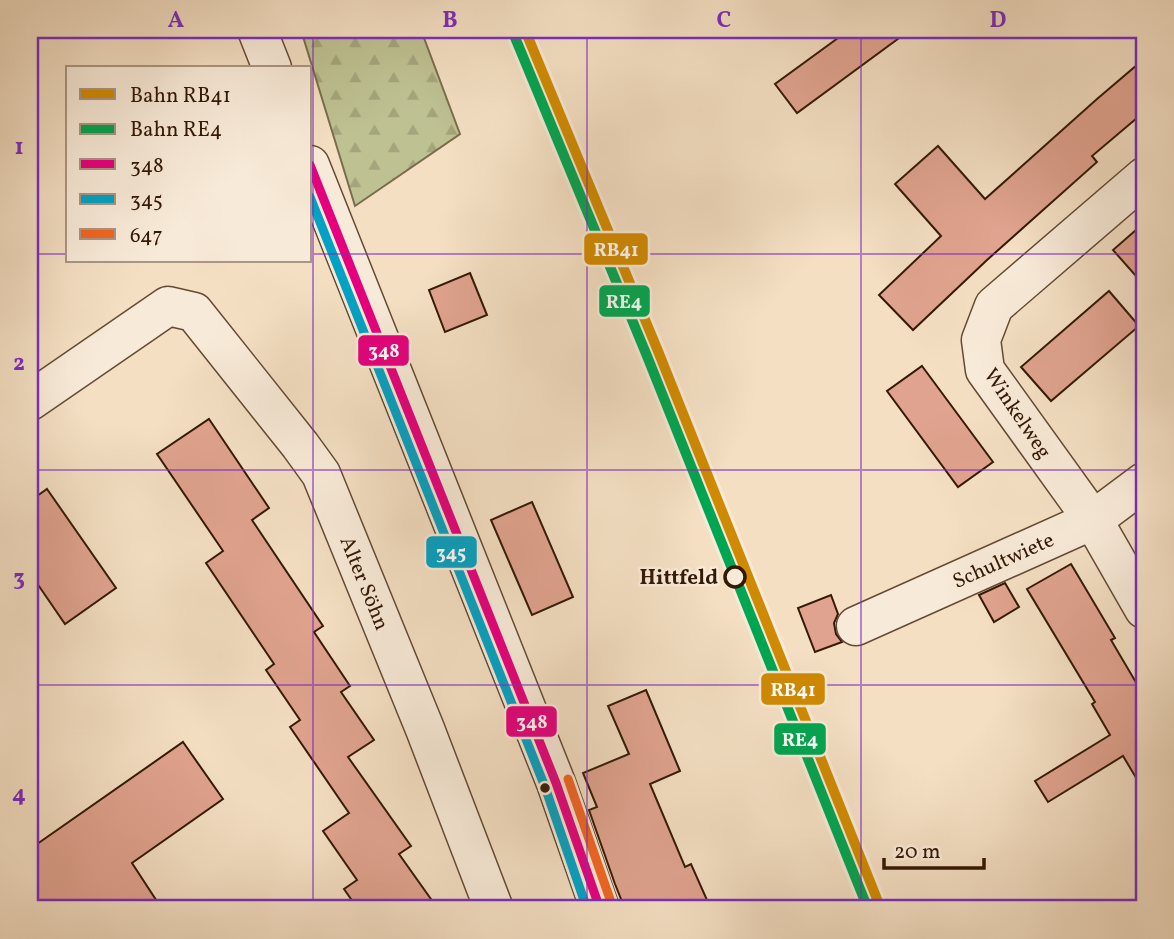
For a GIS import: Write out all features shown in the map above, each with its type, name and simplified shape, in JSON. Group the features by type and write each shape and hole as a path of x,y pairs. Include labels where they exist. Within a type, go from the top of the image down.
{"street":[{"path":"257,30 271,66"},
{"name":"Winkelweg","path":"1144,177 994,306 981,340 985,370 1093,520 1144,609"},
{"path":"316,180 556,783 600,909"},
{"name":"Alter Söhn","path":"30,401 167,306 194,312 321,474 430,741 494,909"},
{"name":"Schultwiete","path":"856,626 1093,520 1144,482"}],"green space":[{"path":"301,30 421,30 460,134 355,206"}],"building":[{"path":"849,30 910,30 797,113 775,84"},
{"path":"1144,59 1144,112 1092,156 1097,162 913,330 879,295 941,236 895,184 938,146 985,199"},
{"path":"1144,223 1144,285 1113,250"},
{"path":"470,273 487,315 445,332 429,290"},
{"path":"1109,291 1139,326 1051,401 1021,367"},
{"path":"922,366 993,462 958,487 887,391"},
{"path":"209,419 269,508 252,520 323,626 314,632 350,686 341,692 374,740 348,757 411,846 399,854 438,909 358,909 344,889 357,880 323,831 349,813 290,727 300,720 266,670 274,664 206,563 223,551 157,454"},
{"path":"47,489 116,588 65,624 30,573 30,501"},
{"path":"532,502 573,597 532,615 491,520"},
{"path":"1071,564 1115,638 1111,640 1144,696 1144,791 1123,756 1048,802 1035,781 1110,735 1092,704 1095,702 1027,589"},
{"path":"1005,583 1019,607 994,622 979,595"},
{"path":"831,595 838,614 834,623 836,634 842,642 815,652 798,608"},
{"path":"646,690 680,771 650,784 685,867 691,864 711,909 625,909 589,810 597,807 583,773 629,754 608,706"},
{"path":"183,742 223,799 132,863 162,909 30,909 30,849"}],"rail line":[{"name":"RB41","path":"525,30 658,351 881,909"},
{"name":"RE4","path":"514,35 647,356 868,909"}],"transit line":[{"name":"348","path":"312,170 556,783 600,909"},
{"name":"345","path":"312,202 545,787 587,909"},
{"name":"647","path":"568,779 612,905"}],"place":[{"name":"Hittfeld","path":"735,577"}]}
